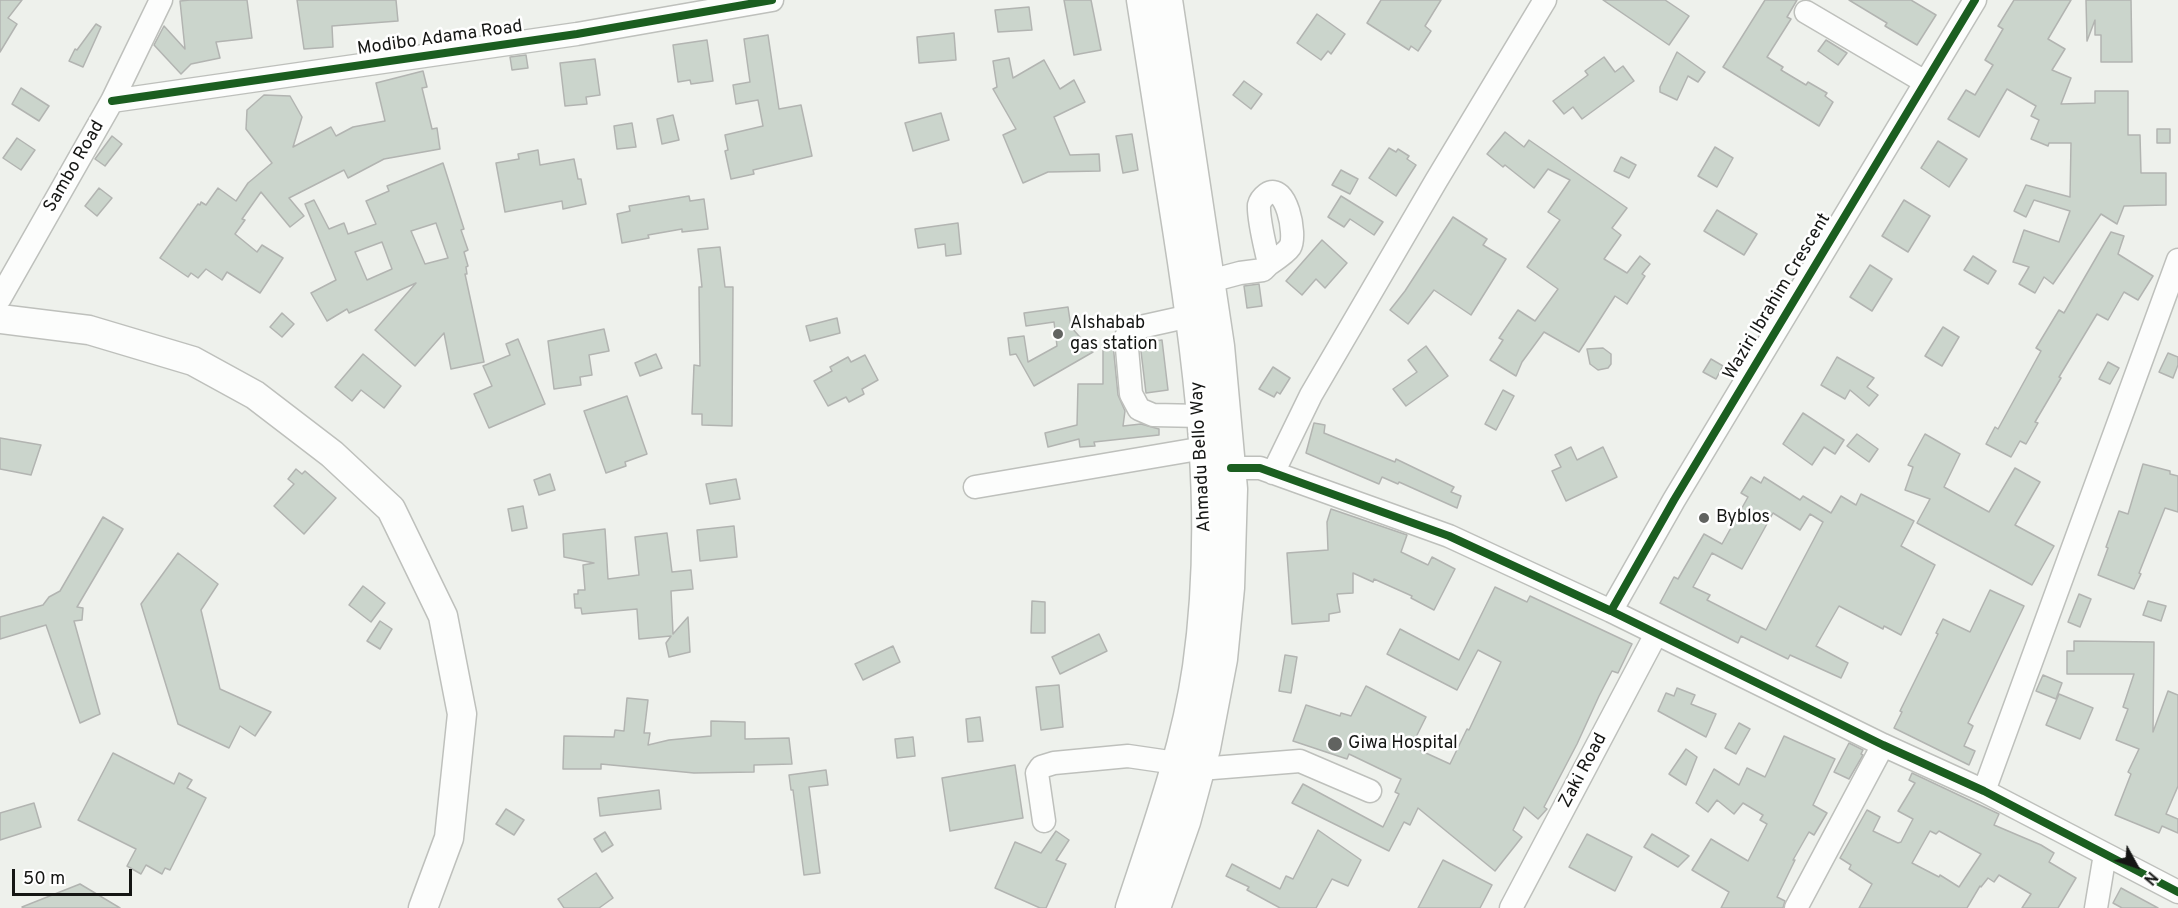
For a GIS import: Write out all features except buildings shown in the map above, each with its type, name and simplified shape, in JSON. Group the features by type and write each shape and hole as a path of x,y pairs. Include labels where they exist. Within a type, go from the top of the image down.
{"main road":[{"name":"Ahmadu Bello Way","path":"1141,0 1190,316 1202,416 1207,513 1205,594 1188,766 1186,822 1156,908"},
{"name":"Ahmadu Bello Way","path":"1130,908 1188,766 1224,647 1230,588 1233,489 1221,356 1168,0"},
{"path":"0,319 89,330 193,361 255,395 332,454 391,509 443,616 462,714 449,838 423,908"}],"street":[{"name":"Sambo Road","path":"0,298 112,101 161,0"},
{"name":"Modibo Adama Road","path":"112,101 577,34 772,0"},
{"path":"1273,473 1317,384 1545,0"},
{"name":"Waziri Ibrahim Crescent","path":"1611,611 1674,500 1975,0"},
{"path":"1806,12 1925,82"},
{"path":"1984,791 2178,260"},
{"path":"1210,280 1263,270 1269,264"},
{"path":"1190,316 1136,328 1126,337 1131,394 1139,409 1153,415 1202,416"},
{"path":"975,487 1204,448"},
{"path":"1231,468 1260,468 1449,536 1611,611 1883,745 1984,791 2178,892"},
{"name":"Zaki Road","path":"1511,908 1656,634"},
{"path":"1796,908 1883,745"},
{"path":"1044,821 1037,773 1041,767 1054,763 1128,756 1188,766 1300,761 1370,791"},
{"path":"2096,908 2105,854"}],"cycle path":[{"path":"112,101 577,34 772,0"},
{"path":"1611,611 1674,500 1975,0"},
{"path":"1231,468 1260,468 1449,536 1611,611 1883,745 1984,791 2178,892"}],"place":[{"name":"Alshabab gas station","path":"1058,334"},
{"name":"Byblos","path":"1704,518"},
{"name":"Giwa Hospital","path":"1335,744"}]}
